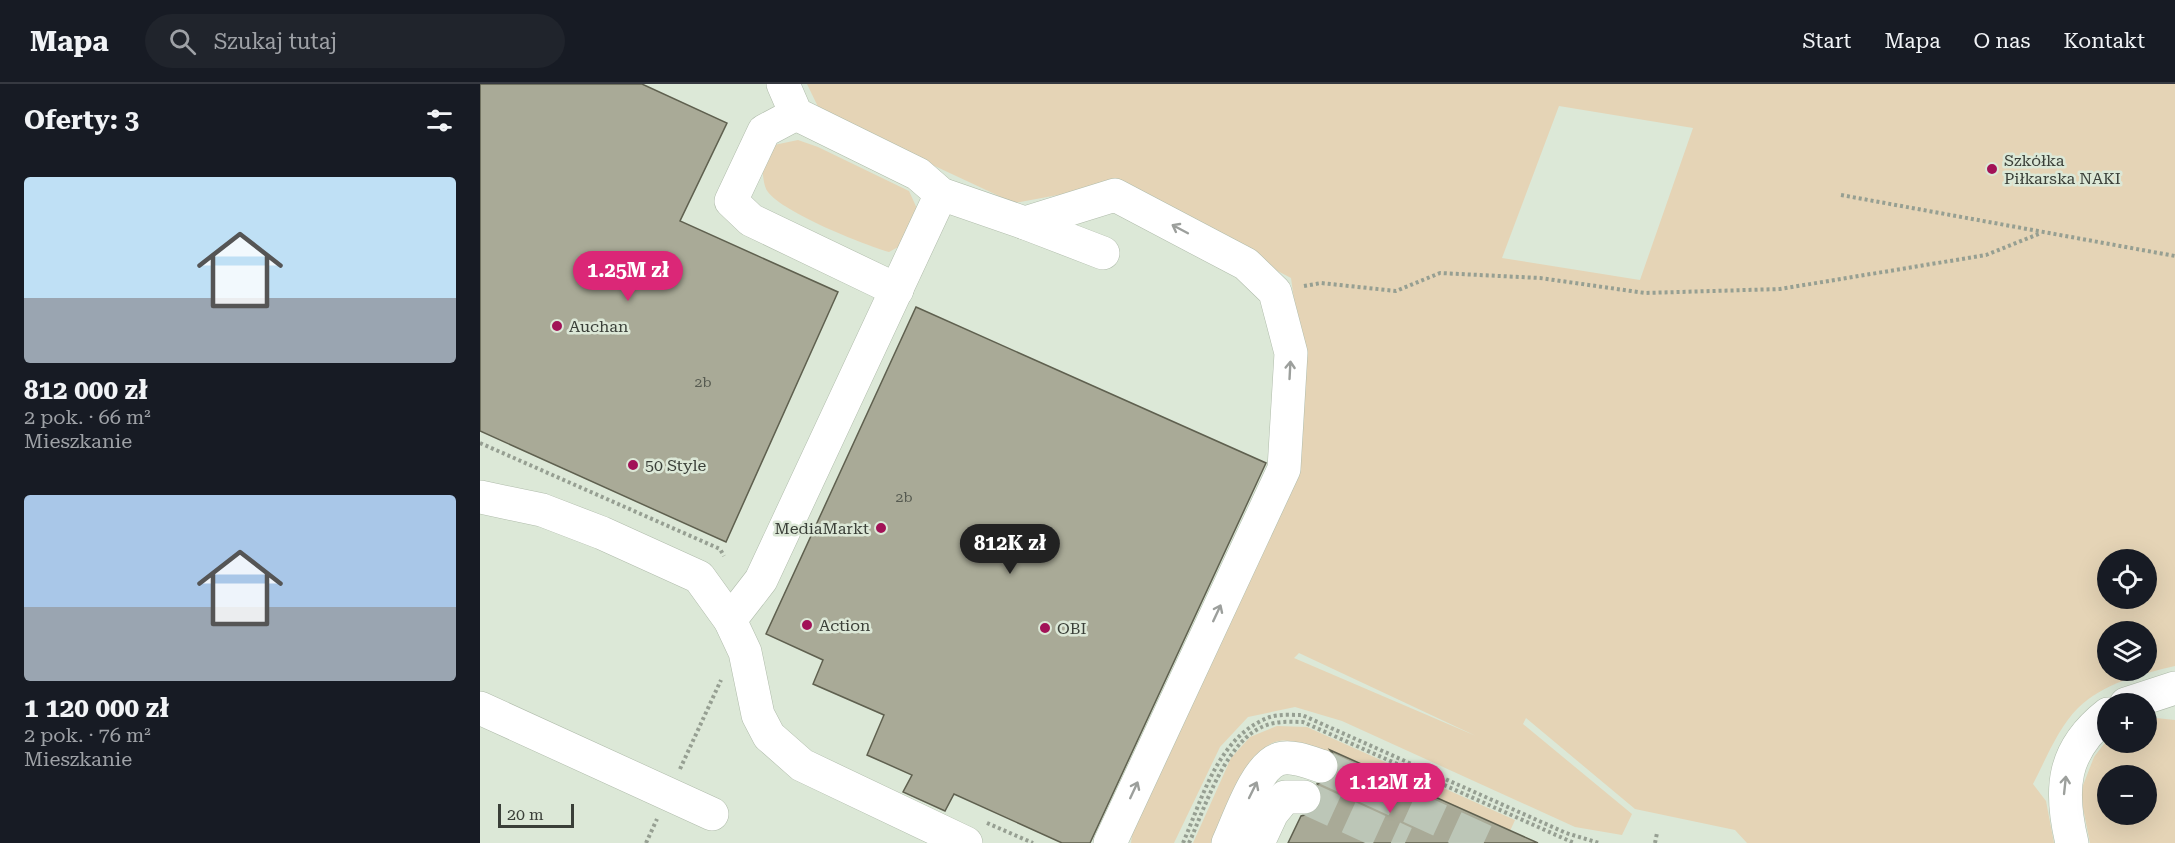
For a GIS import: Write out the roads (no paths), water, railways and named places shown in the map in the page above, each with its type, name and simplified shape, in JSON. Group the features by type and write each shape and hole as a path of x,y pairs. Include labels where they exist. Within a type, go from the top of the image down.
{"lane":[{"path":"783,84 796,114 918,174 941,194 1103,253"},
{"path":"796,114 764,131 731,201 751,220 907,288"},
{"path":"730,620 760,580 907,288 941,194"},
{"path":"1025,223 1115,195 1246,264 1275,292 1291,353 1275,414 1284,469 1110,843"},
{"path":"480,497 542,510 602,533 699,577 730,620 745,652 758,715 769,736 802,765 966,843"},
{"path":"480,708 711,814"},
{"path":"2072,843 2064,794 2069,765 2087,732 2097,723"},
{"path":"1228,843 1255,784 1265,768 1279,758 1301,759 1321,766"},
{"path":"1258,843 1272,813 1285,797 1304,796"}],"tunnel":[{"path":"1321,766 1489,843"},
{"path":"1304,797 1405,843"}],"place":[{"name":"Szkółka Piłkarska NAKI","path":"1992,169"},
{"name":"Auchan","path":"557,326"},
{"name":"50 Style","path":"633,465"},
{"name":"MediaMarkt","path":"881,528"},
{"name":"Action","path":"807,625"},
{"name":"OBI","path":"1045,628"}]}
